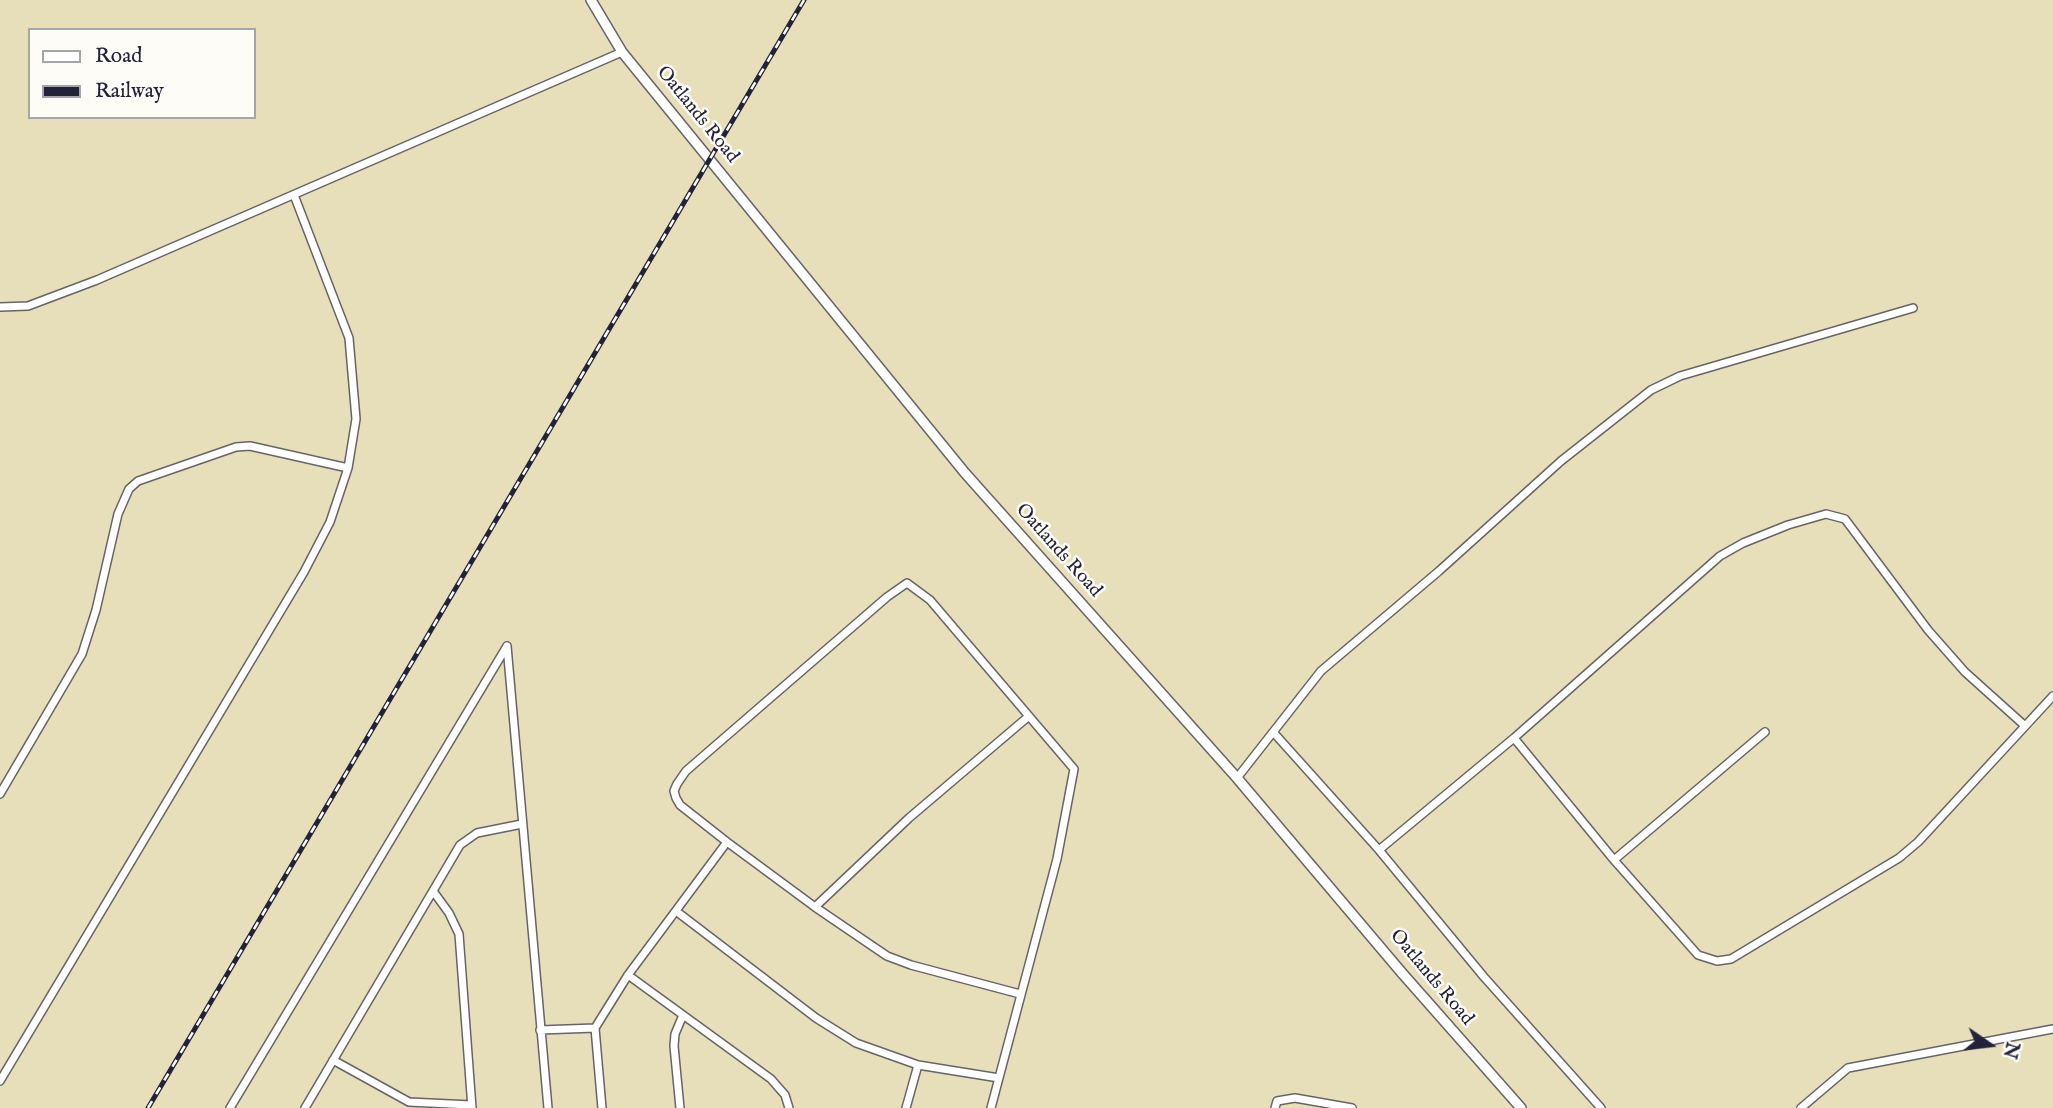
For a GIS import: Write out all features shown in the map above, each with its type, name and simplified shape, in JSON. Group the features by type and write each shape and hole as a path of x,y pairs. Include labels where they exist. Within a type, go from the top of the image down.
{"street":[{"name":"Oatlands Road","path":"591,0 622,52 965,473 1237,778 1402,973 1521,1108"},
{"path":"0,307 28,306 40,302 622,52"},
{"path":"0,1081 304,572 330,522 348,468 356,419 349,338 293,195"},
{"path":"1237,778 1321,671 1439,571 1561,461 1651,390 1680,376 1913,308"},
{"path":"0,794 82,654 96,610 118,514 129,489 138,481 236,447 250,446 348,468"},
{"path":"1379,849 1514,738 1720,556 1743,543 1788,525 1826,514 1845,519 1928,630 1965,672 2024,725"},
{"path":"991,1108 1057,859 1074,769 930,600 907,583 887,597 680,778 674,791 680,805 870,946 899,961 1020,994"},
{"path":"230,1108 507,646 548,1108"},
{"path":"1514,738 1614,860 1698,955 1717,961 1731,959 1899,858 1918,842 2053,696"},
{"path":"815,907 909,818 1029,716"},
{"path":"1614,860 1765,732"},
{"path":"1274,733 1379,849 1484,977 1601,1108"},
{"path":"304,1108 460,845 477,833 522,824"},
{"path":"602,1108 595,1028 628,975 727,842"},
{"path":"333,1060 409,1102 472,1106 459,934 449,912 433,891"},
{"path":"676,911 808,1012 856,1043 918,1065 999,1078"},
{"path":"628,975 771,1079 785,1095 789,1108"},
{"path":"680,1108 674,1046 675,1034 683,1016"},
{"path":"541,1030 595,1028"},
{"path":"1801,1108 1848,1068 2053,1030"},
{"path":"906,1108 918,1065"},
{"path":"1275,1108 1277,1101 1295,1098 1352,1108"}],"railway":[{"path":"148,1108 804,0"}]}
